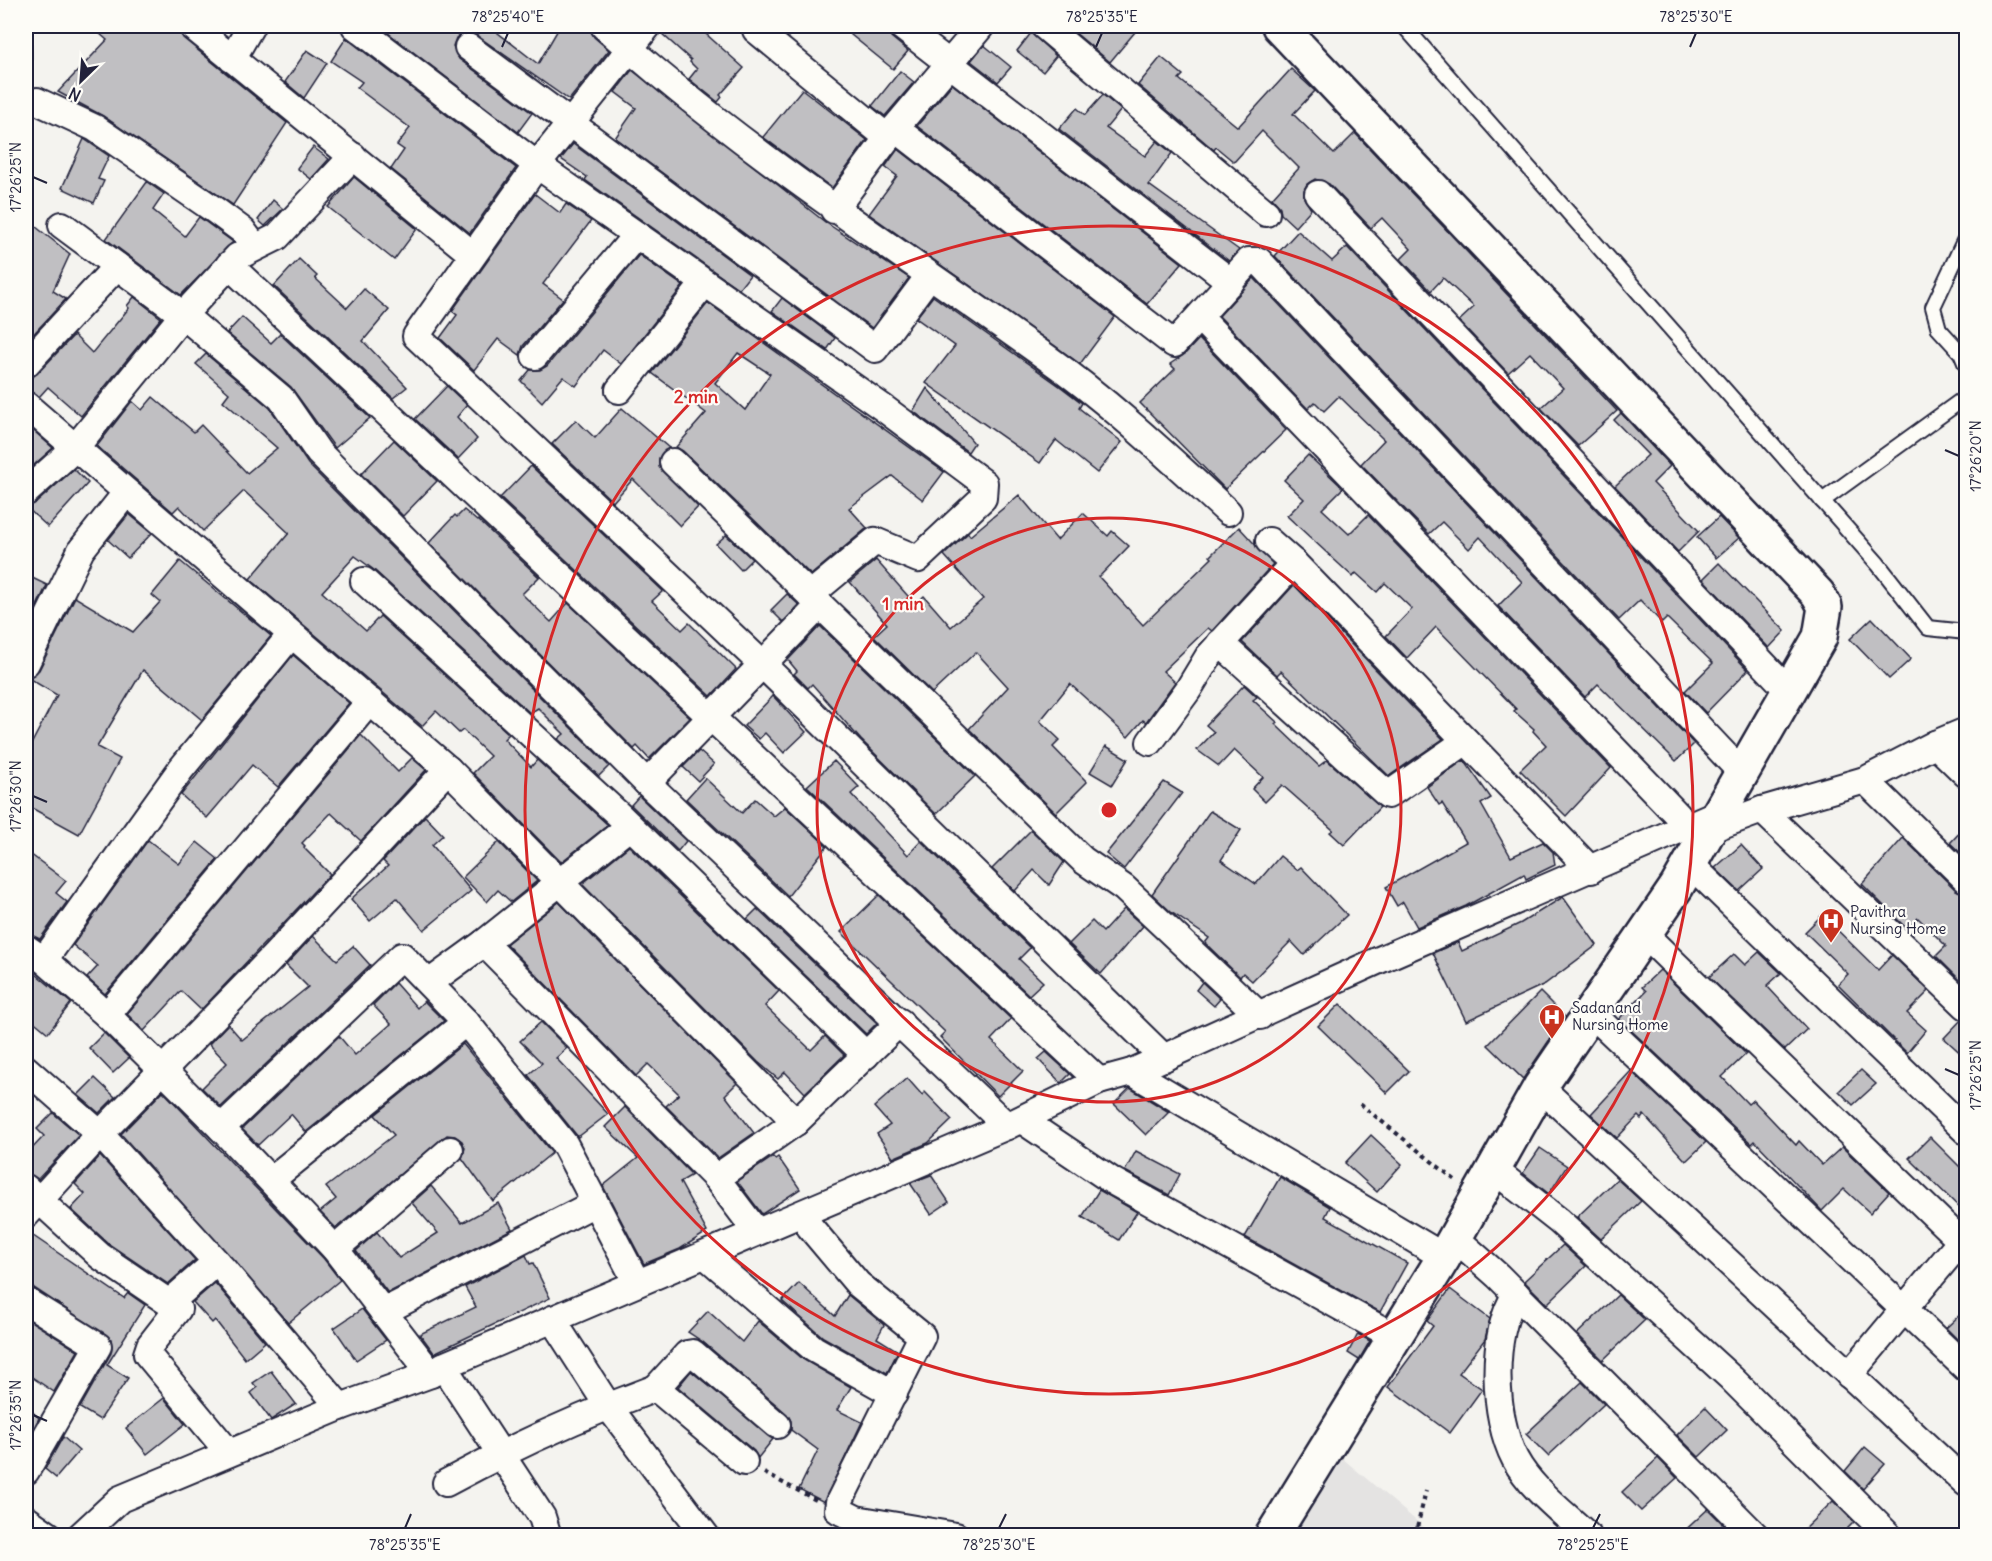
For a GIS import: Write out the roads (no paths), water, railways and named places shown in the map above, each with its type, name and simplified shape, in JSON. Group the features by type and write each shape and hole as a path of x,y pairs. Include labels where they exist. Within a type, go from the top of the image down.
{"street":[{"path":"192,26 472,254"},
{"path":"232,59 251,26"},
{"path":"355,26 537,165 882,407 984,483 983,498 918,560 875,542 815,600 762,664 647,783"},
{"path":"604,26 674,88 834,210 1046,357 1118,412 1228,512"},
{"path":"648,26 537,165 416,336 762,664 1164,1058"},
{"path":"901,26 951,62 1231,282"},
{"path":"834,210 891,133 981,26"},
{"path":"1044,26 1266,213"},
{"path":"1272,1536 1449,1247 1539,1087 1645,935 1689,863 1705,824 1742,773 1820,638 1825,607 1818,594 1279,26"},
{"path":"756,30 1174,344 1200,318 1249,261 1253,260 1263,264 1742,773"},
{"path":"468,47 874,349 929,276"},
{"path":"37,101 95,128 243,231 255,248"},
{"path":"26,492 75,448 183,315 229,265 237,257 277,237 353,156"},
{"path":"1318,194 1790,692"},
{"path":"62,225 183,315 281,398 319,453 647,783 900,1022 1015,1123 1114,1182 1395,1337"},
{"path":"535,356 636,235"},
{"path":"229,265 1099,1081"},
{"path":"26,364 117,266"},
{"path":"619,390 704,284"},
{"path":"1200,318 1705,824"},
{"path":"26,405 290,636 448,769 796,1122"},
{"path":"673,462 1083,860 1124,888 1260,1016"},
{"path":"26,663 34,626 81,550 126,493"},
{"path":"1269,541 1294,563 1591,870"},
{"path":"1150,742 1220,643 1294,563"},
{"path":"364,581 630,826 866,1055"},
{"path":"290,636 180,769 35,954 107,1015 164,1068 335,1249 383,1312 437,1370 500,1454 542,1517 548,1536"},
{"path":"1220,643 1388,795 1466,741"},
{"path":"107,1015 370,701"},
{"path":"80,1536 120,1499 340,1407 437,1370 552,1319 705,1256 756,1231 804,1214 1015,1123 1099,1081 1132,1072 1260,1016 1377,961 1705,824 1865,780 1935,744 1966,731"},
{"path":"1935,744 1966,774"},
{"path":"228,1454 147,1354 150,1345 178,1311 100,1256 30,1200 100,1134 274,956 448,769"},
{"path":"1865,780 1966,879"},
{"path":"1761,810 1966,1006"},
{"path":"429,983 484,943 630,826"},
{"path":"1689,863 1966,1131"},
{"path":"1645,935 1965,1241 1849,1375"},
{"path":"484,943 716,1178 756,1231"},
{"path":"221,1128 402,956 466,1022 565,1145 637,1284"},
{"path":"1590,1012 1966,1368"},
{"path":"271,1180 466,1022"},
{"path":"716,1178 796,1122 900,1022"},
{"path":"26,1069 100,1134 216,1262 340,1407"},
{"path":"1132,1072 1449,1247 1516,1294 1756,1536"},
{"path":"1539,1087 1966,1483"},
{"path":"335,1249 450,1150"},
{"path":"1493,1169 1559,1221 1731,1378 1881,1533"},
{"path":"383,1312 595,1203"},
{"path":"804,1214 810,1227 858,1284 892,1314 921,1333 922,1339 839,1502 838,1510 856,1519 955,1535"},
{"path":"705,1256 814,1348 894,1394"},
{"path":"169,1303 216,1262"},
{"path":"1516,1294 1508,1307 1498,1354 1501,1410 1508,1436 1515,1459 1531,1481 1588,1536"},
{"path":"26,1301 98,1346 26,1471"},
{"path":"552,1319 608,1406 706,1536"},
{"path":"446,1483 500,1454 608,1406 656,1388 687,1354 693,1353 777,1425"},
{"path":"656,1388 744,1462"},
{"path":"26,1519 50,1536"}],"lane":[{"path":"1404,26 1878,564 1928,628 1966,632"},
{"path":"1964,241 1933,307 1939,329 1961,353 1966,365"},
{"path":"1822,501 1963,401 1966,387"}],"place":[{"name":"Pavithra Nursing Home","path":"1831,944"},
{"name":"Sadanand Nursing Home","path":"1552,1040"}]}
